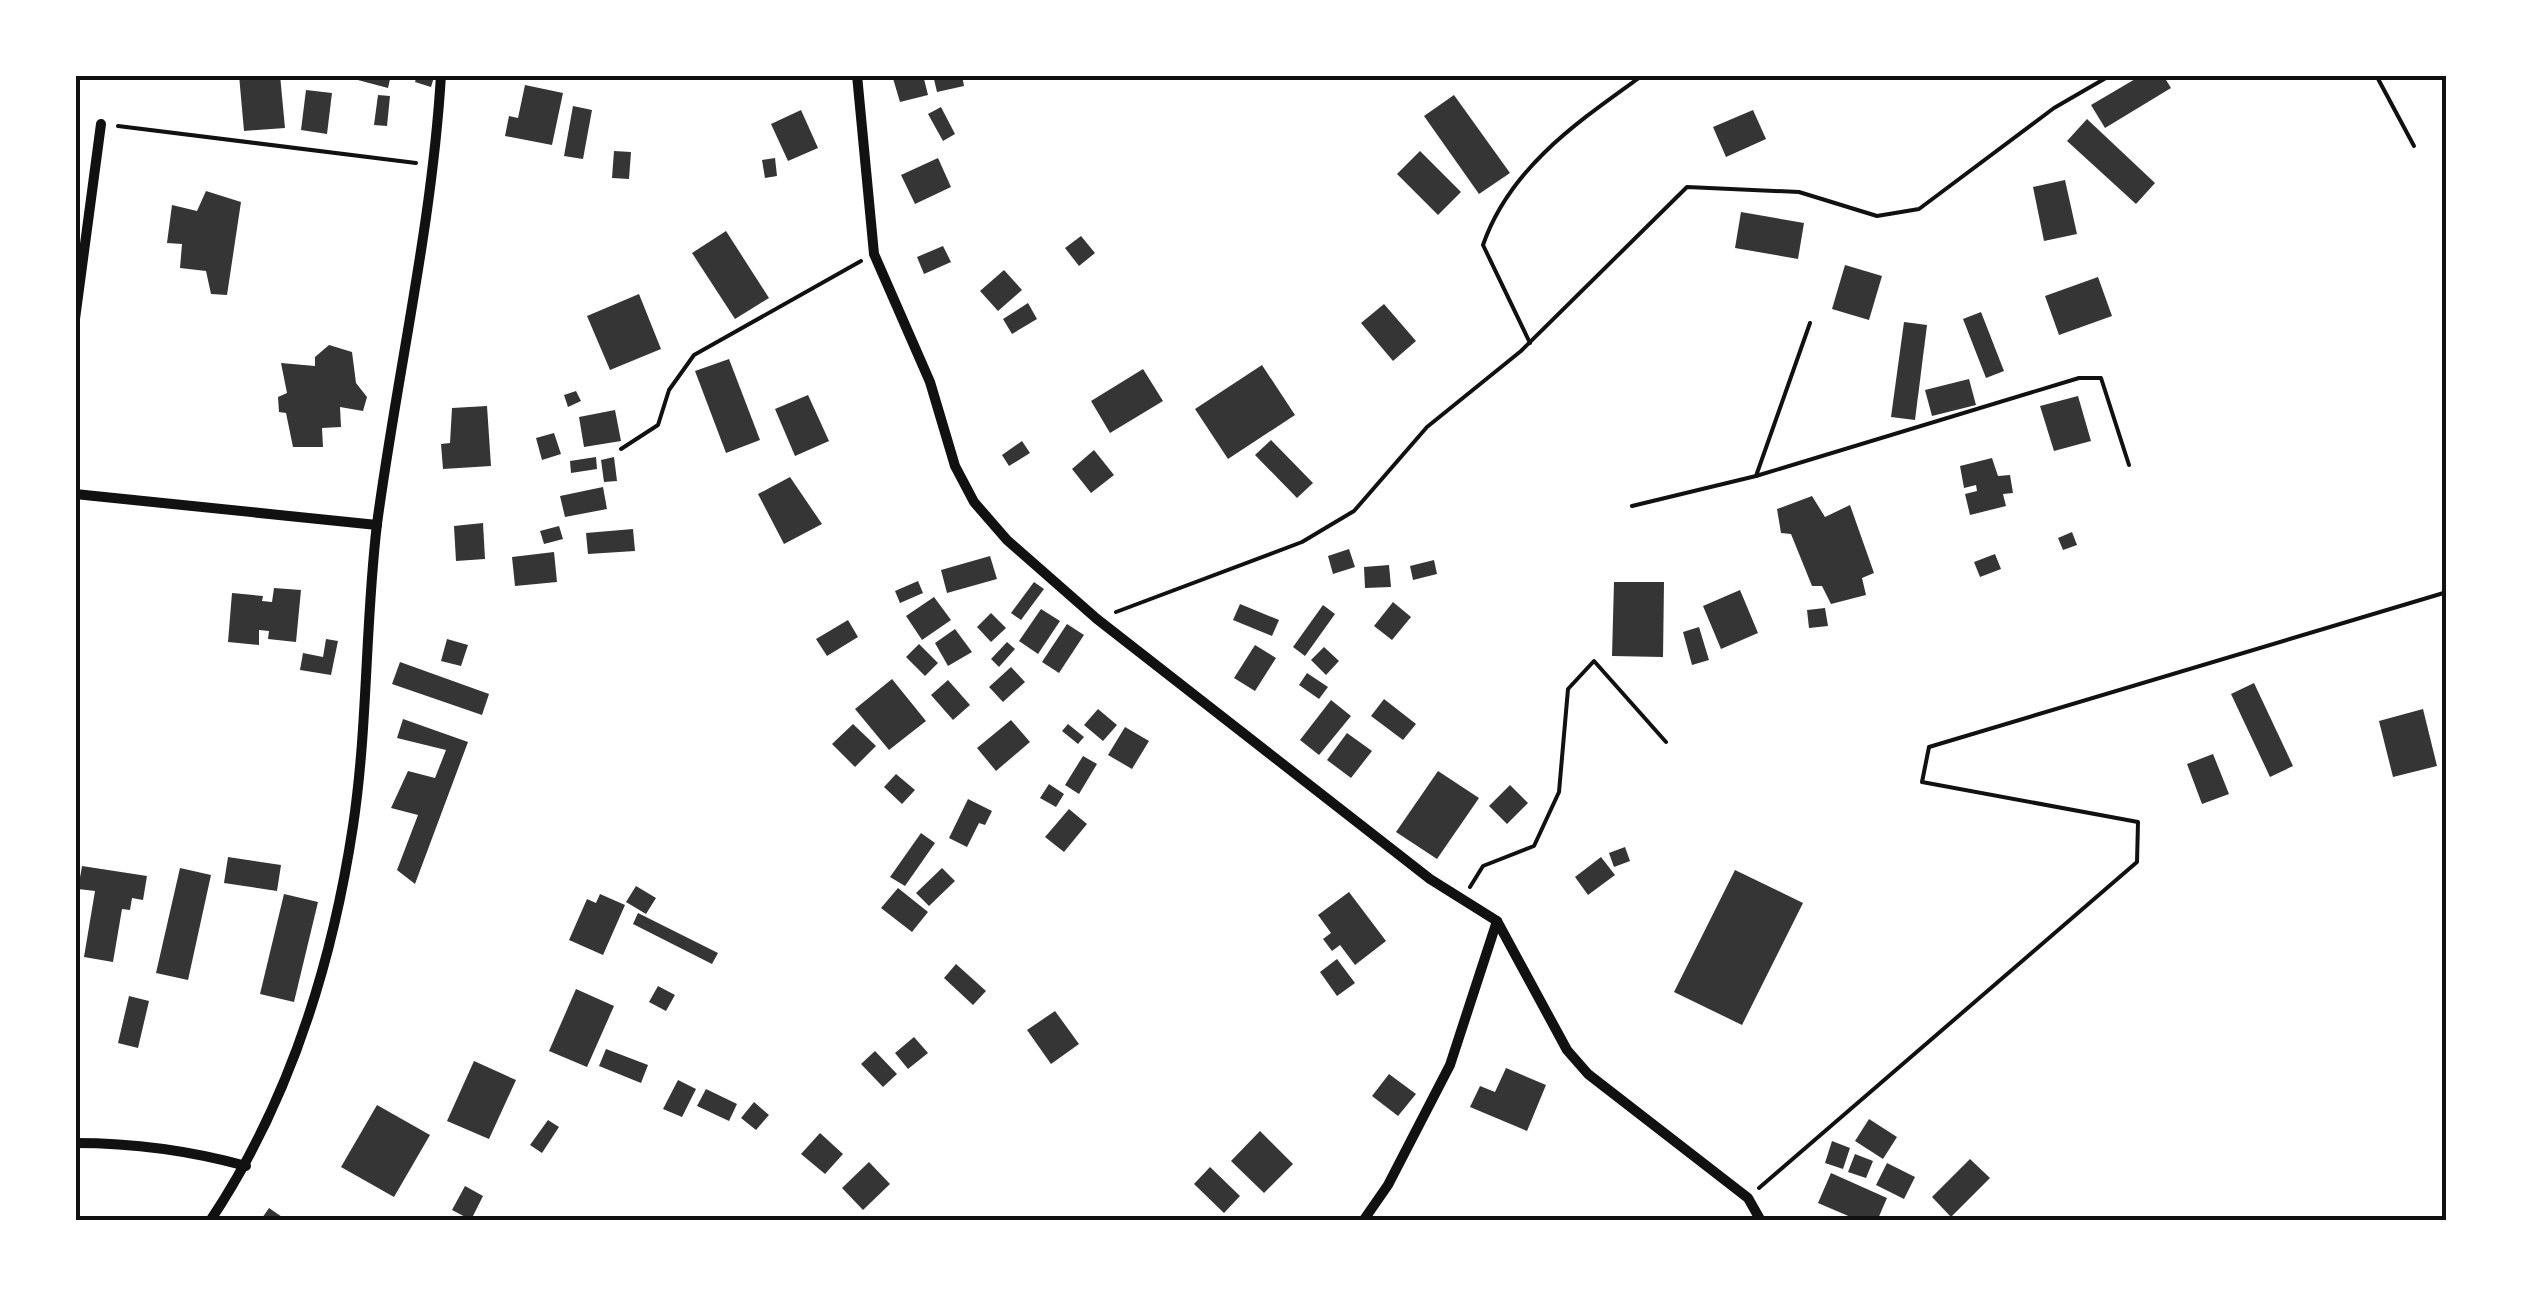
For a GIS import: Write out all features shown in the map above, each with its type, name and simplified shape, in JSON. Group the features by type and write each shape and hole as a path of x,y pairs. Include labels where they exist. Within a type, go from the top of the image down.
{"street":[{"path":"210,1221 246,1166 280,1093 326,960 353,825 377,525 420,273 442,75"},
{"path":"857,75 874,254 930,382 955,466 974,502 1007,540 1097,619 1430,879 1497,921 1577,1062 1614,1096 1748,1198 1761,1221"},
{"path":"75,319 101,124"},
{"path":"75,494 377,525"},
{"path":"1364,1221 1388,1185 1450,1065 1497,921"},
{"path":"75,1143 135,1143 189,1150 246,1166"}],"path":[{"path":"1530,343 1483,245 1495,210 1539,156 1644,75"},
{"path":"1097,619 1302,542 1354,511 1427,427 1530,343 1688,187 1799,192 1876,216 1918,210 2054,108 2111,75"},
{"path":"2376,75 2414,146"},
{"path":"101,124 430,165"},
{"path":"621,449 658,425 669,390 694,356 874,254"},
{"path":"1756,476 1810,322"},
{"path":"1632,506 1756,476 2079,378 2102,378 2129,465"},
{"path":"1748,1198 2136,862 2138,822 1922,782 1929,747 2447,592"},
{"path":"1462,899 1483,866 1534,846 1559,792 1568,689 1594,660 1666,742"}],"building":[{"path":"239,75 280,75 285,128 244,131"},
{"path":"339,75 391,75 388,88"},
{"path":"417,75 434,77 431,87 415,82"},
{"path":"892,75 923,75 928,95 900,102"},
{"path":"933,75 962,75 964,86 937,92"},
{"path":"2142,75 2163,75 2171,88 2105,128 2091,105"},
{"path":"525,85 563,93 552,145 505,136 509,116 518,118"},
{"path":"306,90 332,93 327,134 301,130"},
{"path":"378,95 390,96 387,126 374,125"},
{"path":"1454,95 1510,173 1479,194 1424,116"},
{"path":"573,106 592,110 583,159 564,156"},
{"path":"941,107 955,134 943,141 928,114"},
{"path":"801,110 818,148 788,161 771,124"},
{"path":"1753,110 1766,139 1726,157 1713,127"},
{"path":"2087,119 2155,183 2136,204 2067,141"},
{"path":"614,151 631,152 629,179 612,178"},
{"path":"1420,151 1461,192 1438,215 1397,174"},
{"path":"775,158 777,176 765,178 762,160"},
{"path":"938,158 951,187 915,204 901,175"},
{"path":"2065,180 2077,234 2044,241 2033,187"},
{"path":"206,191 241,202 227,295 211,294 206,271 180,268 182,244 167,243 172,205 197,211"},
{"path":"1741,212 1804,223 1798,259 1735,248"},
{"path":"726,231 769,298 735,319 692,253"},
{"path":"1081,236 1095,253 1079,266 1065,248"},
{"path":"943,246 951,262 924,274 917,257"},
{"path":"1845,265 1882,276 1869,320 1832,309"},
{"path":"1004,270 1022,290 998,311 980,291"},
{"path":"2098,277 2112,316 2059,335 2045,296"},
{"path":"639,294 661,349 610,370 587,316"},
{"path":"1028,303 1037,319 1012,334 1003,319"},
{"path":"1384,304 1416,341 1393,361 1361,323"},
{"path":"1981,312 2004,371 1986,378 1963,319"},
{"path":"1904,322 1927,325 1915,420 1891,417"},
{"path":"329,345 352,352 356,383 367,397 363,411 340,407 341,427 322,428 323,447 293,447 286,413 279,412 278,397 287,393 281,363 315,366 315,357"},
{"path":"729,359 760,440 726,453 695,371"},
{"path":"1262,365 1295,415 1228,459 1195,409"},
{"path":"1143,369 1163,401 1110,433 1091,401"},
{"path":"1969,379 1976,405 1932,416 1925,390"},
{"path":"576,391 581,401 568,407 564,395"},
{"path":"808,395 829,441 795,456 775,409"},
{"path":"2078,396 2091,441 2054,451 2040,406"},
{"path":"487,406 491,466 443,469 441,444 450,443 452,408"},
{"path":"615,410 621,441 584,447 579,417"},
{"path":"554,433 561,454 542,460 536,438"},
{"path":"1271,440 1313,483 1297,498 1255,455"},
{"path":"1022,441 1030,453 1009,466 1002,455"},
{"path":"1094,450 1114,475 1091,493 1072,469"},
{"path":"596,457 597,469 571,473 570,461"},
{"path":"614,457 617,481 604,482 601,460"},
{"path":"1992,458 1998,476 2010,475 2013,493 2003,494 2006,506 1970,515 1965,494 1977,491 1976,485 1964,488 1960,466"},
{"path":"790,477 822,524 784,544 758,494"},
{"path":"603,487 607,509 565,517 560,496"},
{"path":"1812,496 1825,517 1850,505 1874,573 1862,578 1866,595 1831,604 1822,586 1812,586 1791,534 1781,533 1777,509"},
{"path":"483,523 485,559 456,561 454,526"},
{"path":"559,526 563,539 544,544 540,531"},
{"path":"633,529 635,551 588,554 586,533"},
{"path":"2072,532 2077,545 2063,550 2058,538"},
{"path":"1349,549 1355,567 1333,574 1328,556"},
{"path":"554,552 557,582 515,586 512,557"},
{"path":"1995,554 2001,569 1980,577 1974,562"},
{"path":"990,556 997,579 947,593 941,570"},
{"path":"1434,560 1437,574 1413,580 1410,566"},
{"path":"1389,565 1391,587 1365,588 1364,567"},
{"path":"918,581 923,593 900,603 895,591"},
{"path":"1034,582 1044,589 1021,620 1011,613"},
{"path":"1614,582 1664,582 1663,657 1612,656"},
{"path":"274,588 301,590 296,642 268,639 269,631 259,630 259,645 228,642 232,593 263,596 262,601 272,602"},
{"path":"1740,590 1758,633 1721,649 1703,606"},
{"path":"934,597 951,620 922,640 906,616"},
{"path":"1393,602 1411,617 1392,640 1374,626"},
{"path":"1240,604 1279,620 1272,636 1233,620"},
{"path":"1323,605 1335,614 1305,656 1293,647"},
{"path":"1825,608 1828,626 1809,628 1807,610"},
{"path":"1041,609 1060,621 1038,654 1019,641"},
{"path":"991,613 1006,628 991,642 977,627"},
{"path":"848,620 858,637 827,656 816,639"},
{"path":"1067,624 1084,635 1059,673 1042,662"},
{"path":"1699,627 1709,660 1692,665 1683,632"},
{"path":"955,629 972,652 948,666 935,643"},
{"path":"326,639 338,641 331,675 300,670 303,653 323,657"},
{"path":"447,639 468,645 461,666 441,661"},
{"path":"1007,642 1015,649 999,667 991,659"},
{"path":"919,644 938,663 925,676 906,657"},
{"path":"1255,645 1276,658 1255,691 1234,678"},
{"path":"1324,647 1339,661 1326,675 1311,660"},
{"path":"400,662 489,694 482,715 392,684"},
{"path":"1011,667 1025,682 1003,702 989,687"},
{"path":"1307,673 1328,687 1319,699 1299,685"},
{"path":"892,679 926,721 889,750 855,709"},
{"path":"948,680 970,705 953,720 931,695"},
{"path":"2254,683 2293,766 2270,777 2231,694"},
{"path":"1384,699 1416,724 1403,740 1371,716"},
{"path":"1331,700 1351,716 1319,755 1300,740"},
{"path":"1098,709 1117,725 1103,741 1084,725"},
{"path":"2423,709 2437,766 2393,777 2379,721"},
{"path":"403,719 468,742 415,884 397,870 418,815 391,808 408,771 435,778 446,750 397,738"},
{"path":"1011,720 1030,742 996,771 977,748"},
{"path":"853,724 876,746 855,767 832,744"},
{"path":"1068,724 1084,737 1078,744 1062,731"},
{"path":"1125,727 1149,741 1132,769 1108,755"},
{"path":"1347,733 1372,751 1351,778 1327,760"},
{"path":"2213,754 2229,794 2202,804 2187,764"},
{"path":"1083,756 1097,764 1079,794 1065,785"},
{"path":"1438,771 1479,798 1437,859 1396,832"},
{"path":"896,774 915,790 902,804 884,787"},
{"path":"1049,784 1064,794 1056,807 1040,798"},
{"path":"1510,785 1528,803 1507,824 1489,806"},
{"path":"968,799 992,811 985,825 979,823 967,847 949,838"},
{"path":"1069,809 1087,824 1064,852 1045,837"},
{"path":"921,833 935,843 905,886 890,877"},
{"path":"1625,847 1630,861 1614,867 1609,853"},
{"path":"228,857 281,865 277,891 224,883"},
{"path":"1601,857 1615,875 1588,895 1575,877"},
{"path":"82,866 147,876 143,900 132,898 130,910 122,909 113,962 84,957 95,891 78,889"},
{"path":"180,868 211,875 188,980 156,973"},
{"path":"942,868 955,881 929,906 916,893"},
{"path":"1735,870 1803,903 1742,1025 1674,992"},
{"path":"636,886 656,898 646,914 626,902"},
{"path":"898,888 928,912 912,932 881,908"},
{"path":"1349,892 1386,941 1355,965 1340,945 1332,951 1323,939 1331,933 1318,915"},
{"path":"284,894 318,902 294,1002 260,994"},
{"path":"600,894 625,905 603,955 569,940 587,899 596,903"},
{"path":"638,913 718,953 712,964 633,924"},
{"path":"1337,959 1355,983 1337,996 1320,972"},
{"path":"956,964 986,991 973,1005 944,978"},
{"path":"658,986 675,995 666,1011 649,1002"},
{"path":"576,989 614,1006 587,1067 549,1051"},
{"path":"129,996 149,1001 138,1048 118,1043"},
{"path":"1055,1011 1079,1044 1051,1064 1027,1030"},
{"path":"914,1037 928,1053 908,1069 895,1053"},
{"path":"606,1049 648,1065 641,1083 599,1066"},
{"path":"875,1051 897,1074 883,1087 861,1064"},
{"path":"474,1061 516,1080 489,1139 447,1121"},
{"path":"1506,1068 1546,1085 1527,1131 1470,1107 1480,1086 1495,1092"},
{"path":"1389,1074 1416,1094 1398,1116 1372,1096"},
{"path":"678,1080 696,1089 682,1117 663,1109"},
{"path":"706,1089 737,1104 729,1121 697,1106"},
{"path":"754,1102 769,1115 756,1130 741,1118"},
{"path":"377,1105 430,1135 394,1197 341,1167"},
{"path":"1869,1119 1897,1137 1883,1159 1855,1141"},
{"path":"548,1120 559,1127 542,1153 530,1145"},
{"path":"1260,1131 1293,1164 1264,1193 1231,1161"},
{"path":"820,1133 843,1154 825,1174 801,1154"},
{"path":"1832,1141 1850,1148 1843,1169 1825,1163"},
{"path":"1855,1154 1873,1161 1866,1178 1848,1172"},
{"path":"1970,1159 1990,1178 1951,1217 1932,1197"},
{"path":"869,1162 890,1184 863,1210 842,1188"},
{"path":"1887,1163 1915,1177 1904,1199 1876,1185"},
{"path":"1210,1167 1240,1196 1224,1213 1194,1184"},
{"path":"1831,1173 1887,1198 1877,1221 1860,1221 1818,1203"},
{"path":"465,1186 483,1196 471,1220 452,1210"},
{"path":"269,1208 288,1221 260,1221"}]}
